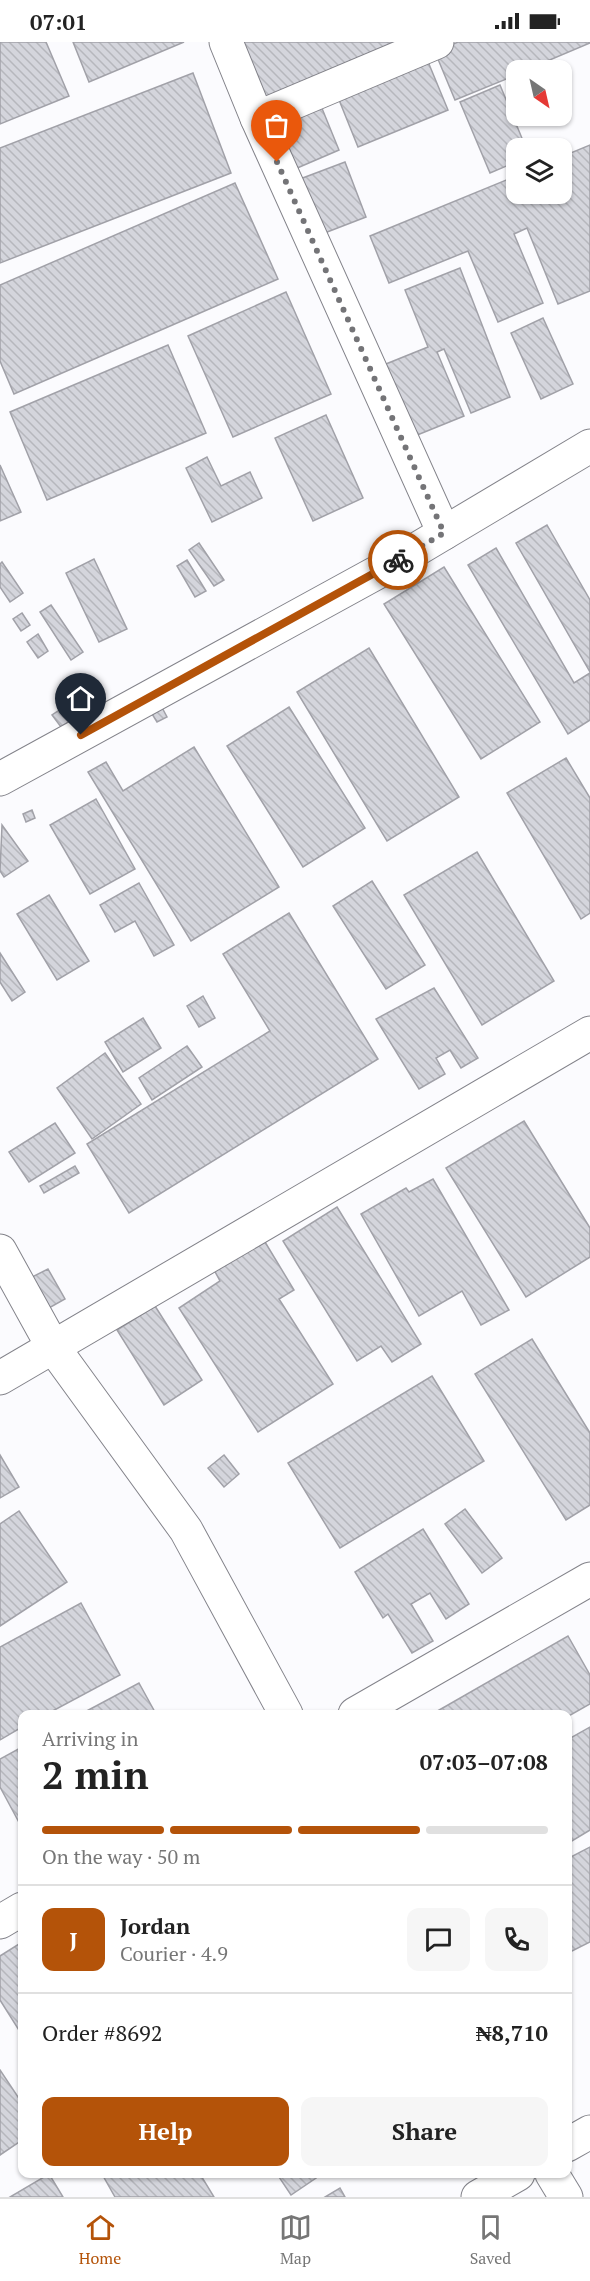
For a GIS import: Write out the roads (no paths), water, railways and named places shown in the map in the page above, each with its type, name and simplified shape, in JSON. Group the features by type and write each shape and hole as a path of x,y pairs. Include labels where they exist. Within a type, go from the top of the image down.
{"street":[{"path":"226,42 257,118 444,533"},
{"path":"257,118 437,42"},
{"path":"0,779 387,567 590,446"},
{"path":"0,1378 590,1033"},
{"path":"0,1251 52,1347 186,1530 284,1710"},
{"path":"362,1710 590,1579"},
{"path":"0,1922 18,1911"},
{"path":"572,2142 590,2132"},
{"path":"478,2197 512,2178"},
{"path":"554,2178 566,2197"}]}
